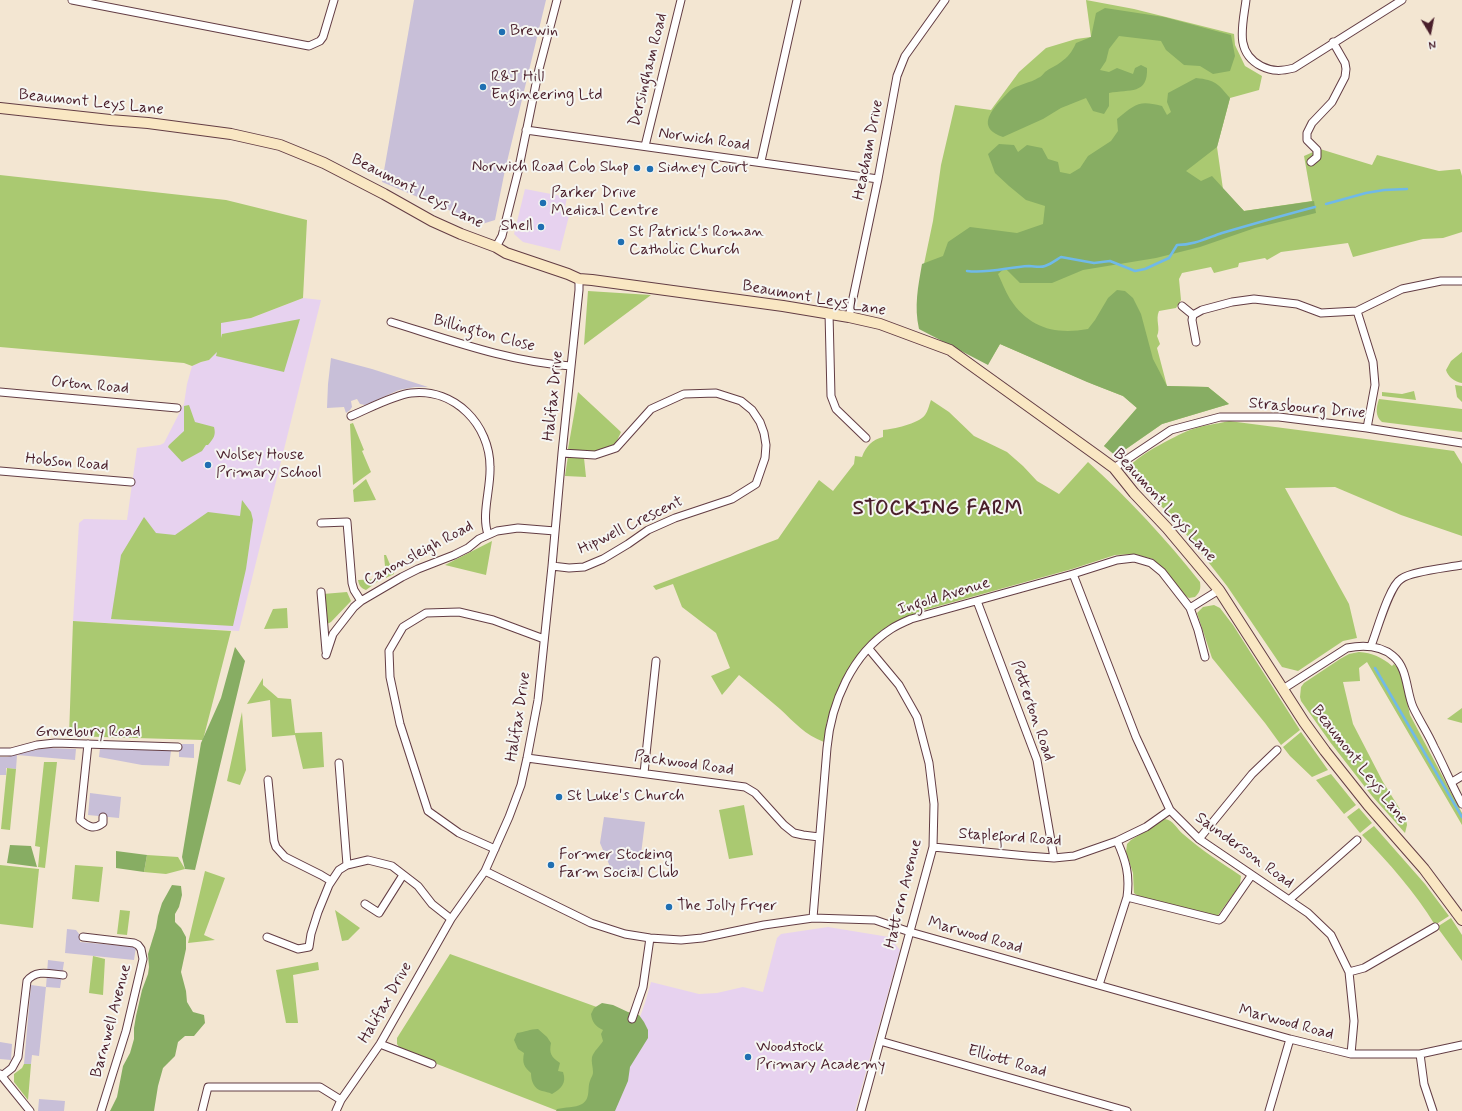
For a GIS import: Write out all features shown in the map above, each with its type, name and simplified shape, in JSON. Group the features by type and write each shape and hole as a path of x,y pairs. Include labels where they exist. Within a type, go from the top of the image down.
{"street":[{"path":"72,0 90,2 302,45 314,45 320,41 323,36 334,0"},
{"path":"496,247 504,228 518,172 526,130 557,0"},
{"name":"Dersingham Road","path":"646,146 681,0"},
{"path":"761,162 797,0"},
{"name":"Heacham Drive","path":"849,317 878,179 897,76 905,56 945,0"},
{"path":"1246,0 1242,36 1244,47 1249,57 1257,64 1267,69 1281,71 1294,68 1333,42 1402,0"},
{"path":"1311,162 1317,157 1317,150 1307,140 1307,133 1312,124 1332,102 1345,77 1345,63 1333,42"},
{"name":"Beaumont Leys Lane","path":"0,108 148,123 231,134 280,145 334,168 432,221 496,247 506,254 568,274 579,280 635,286 829,313 880,324 950,350 1114,468 1134,493 1167,528 1220,590 1325,751 1368,805 1424,869 1462,920"},
{"name":"Norwich Road","path":"526,130 878,179"},
{"name":"Halifax Drive","path":"336,1111 380,1044 452,919 485,871 509,817 521,785 538,700 579,280"},
{"path":"1193,315 1202,310 1232,302 1254,299 1297,304 1321,313 1357,311 1402,289 1441,281 1462,280"},
{"path":"1182,306 1193,315"},
{"path":"1357,311 1373,362 1375,385 1367,428"},
{"path":"829,313 831,396 836,409 866,438"},
{"path":"1193,315 1192,320 1196,342"},
{"name":"Billington Close","path":"391,322 509,357 549,365 571,366"},
{"name":"Orton Road","path":"0,392 177,408"},
{"path":"351,416 397,397 409,393 422,392 446,398 465,410 480,427 486,439 489,451 490,468 485,522 488,534"},
{"name":"Hipwell Crescent","path":"552,566 569,568 584,567 603,559 648,530 675,518 732,499 756,484 765,458 766,445 760,422 752,410 741,401 716,393 684,394 651,409 616,448 595,455 562,453"},
{"name":"Strasbourg Drive","path":"1114,468 1171,430 1220,417 1279,417 1462,442"},
{"name":"Hobson Road","path":"0,471 131,482"},
{"path":"321,523 347,522 352,583 354,590 361,601"},
{"name":"Canonsleigh Road","path":"321,592 326,655 333,634 348,614 361,601 402,577 454,555 488,534 508,528 528,528 555,531"},
{"name":"Ingold Avenue","path":"813,918 830,723 837,702 850,674 859,660 880,637 892,628 911,619 1073,574 1117,560 1134,558 1151,563 1162,572 1190,608 1198,630 1205,657"},
{"path":"1371,646 1392,589 1400,579 1411,574 1462,565"},
{"name":"Saunderson Road","path":"1073,574 1136,737 1170,810 1199,840 1308,913 1331,935 1349,972 1354,1021 1351,1054"},
{"path":"1190,608 1220,590"},
{"name":"Potterton Road","path":"977,600 1037,760 1054,858"},
{"path":"495,848 459,833 428,811 400,724 390,677 389,651 403,627 426,613 459,612 493,620 544,639"},
{"path":"1283,688 1347,648 1371,646 1394,656 1406,677 1412,706 1462,804"},
{"name":"Hattern Avenue","path":"861,1111 933,847 934,804 929,763 917,718 899,685 869,648"},
{"path":"644,773 656,661"},
{"name":"Grovebury Road","path":"0,752 11,752 45,744 178,747"},
{"path":"88,744 80,820 86,825 92,827 98,826 103,823 103,816"},
{"path":"1199,840 1252,774 1277,750"},
{"name":"Packwood Road","path":"527,758 745,786 755,793 784,825 794,833 819,837"},
{"path":"339,763 347,864"},
{"path":"1452,782 1462,776"},
{"path":"268,780 274,841 276,847 285,857 332,882"},
{"name":"Stapleford Road","path":"933,847 1054,858 1074,856 1118,841 1146,827 1170,810"},
{"path":"1289,900 1357,840"},
{"path":"1099,985 1127,897 1129,885 1128,871 1118,841"},
{"path":"267,938 298,949 309,947 311,934 318,912 339,870 347,864 368,860 392,866 418,886 432,904 452,919"},
{"name":"Marwood Road","path":"485,871 591,923 625,934 650,938 681,940 702,938 764,925 813,918 875,920 910,932 1290,1039 1351,1054 1420,1054 1462,1045"},
{"path":"366,904 379,913 403,875"},
{"path":"1127,897 1219,920 1222,918 1251,876"},
{"path":"1349,972 1364,968 1435,927"},
{"name":"Barnwell Avenue","path":"83,938 134,943 138,945 143,954 126,1031 101,1111"},
{"path":"632,1018 643,987 650,938"},
{"path":"30,1111 1,1075 12,1068 18,1057 27,981 30,976 39,973 63,975"},
{"path":"1269,1111 1290,1039"},
{"name":"Elliott Road","path":"880,1041 1127,1111"},
{"path":"380,1044 432,1064"},
{"path":"1420,1054 1424,1084 1433,1111"},
{"path":"202,1111 208,1087 320,1087 342,1100"}],"shaded area":[{"path":"414,0 546,0 505,170 495,220 482,224 382,182"},
{"name":"Shell","path":"525,189 567,197 565,207 571,208 560,251 523,242 514,234"},
{"name":"Wolsey House Primary School","path":"303,298 321,300 239,631 73,621 79,523 84,519 127,520 137,448 160,445 164,443 184,404 192,366 209,360 221,335 221,322 251,318"},
{"path":"331,358 372,369 428,387 415,387 399,390 365,405 360,404 357,399 351,401 352,407 346,413 344,407 327,408"},
{"path":"179,744 194,744 194,758 179,757"},
{"path":"47,748 76,749 75,760 17,755 16,769 6,768 6,775 0,775 0,757 7,757"},
{"path":"100,748 171,751 169,766 142,765 99,757"},
{"path":"90,793 121,797 119,818 88,815"},
{"path":"604,817 645,822 638,878 614,876 600,843"},
{"name":"Woodstock Primary Academy","path":"828,927 889,937 900,950 855,1111 606,1111 645,1003 651,982 699,994 717,993 743,987 763,992 777,938 781,934"},
{"path":"67,929 76,930 80,935 80,942 136,947 134,960 65,953"},
{"path":"48,960 64,962 60,988 46,987"},
{"path":"31,985 46,987 39,1056 32,1055 31,1064 24,1064"},
{"path":"0,1042 12,1044 11,1060 0,1059"},
{"path":"39,1099 65,1101 64,1111 38,1111"}],"green space":[{"path":"1086,0 1134,9 1234,34 1235,45 1245,66 1262,76 1259,90 1230,98 1217,147 1223,189 1244,211 1312,201 1304,156 1320,149 1372,165 1377,155 1439,171 1460,169 1462,176 1462,232 1443,238 1423,239 1353,257 1348,243 1281,252 1267,260 1265,258 1239,263 1238,267 1214,273 1211,267 1182,273 1179,279 1181,300 1176,308 1159,311 1158,314 1157,336 1160,344 1157,348 1167,386 1208,387 1229,404 1162,424 1116,456 1104,446 1137,408 1123,396 1000,344 989,362 924,264 933,221 941,165 955,105 991,110 1019,72 1046,48 1076,39 1091,37"},
{"path":"1105,8 1164,17 1231,35 1235,56 1230,71 1213,74 1200,66 1184,65 1166,50 1161,41 1119,36 1109,49 1106,61 1100,70 1109,72 1117,68 1133,74 1135,68 1141,65 1147,68 1147,77 1141,87 1109,93 1109,106 1104,114 1093,111 1086,98 1061,108 1043,119 1003,137 991,130 988,126 988,122 991,112 1007,93 1018,86 1039,78 1070,54 1076,43 1091,37 1096,13"},
{"path":"1196,78 1208,80 1216,84 1230,98 1217,147 1186,171 1201,181 1212,176 1244,211 1314,201 1316,213 1255,228 1200,247 1156,258 1083,270 1052,283 1020,283 1005,268 998,274 1008,296 1017,309 1034,323 1054,330 1076,331 1088,329 1108,298 1117,290 1125,291 1133,298 1141,314 1153,359 1167,386 1208,387 1229,404 1162,424 1116,456 1104,446 1137,408 1123,396 1000,344 988,365 919,329 917,304 922,264 943,256 948,242 970,227 1017,233 1043,224 1045,206 1026,200 995,173 988,154 999,144 1014,145 1018,152 1027,145 1042,148 1048,159 1058,162 1060,172 1070,174 1080,168 1088,156 1111,141 1118,131 1117,119 1133,107 1148,103 1162,106 1167,115 1171,112 1167,102 1168,93"},
{"path":"0,175 226,200 307,220 303,298 251,318 221,323 221,338 222,334 300,319 284,372 216,356 217,352 209,360 192,366 184,363 0,347"},
{"path":"588,291 651,295 584,345"},
{"path":"1462,352 1462,383 1452,379 1446,370 1451,361"},
{"path":"1455,385 1462,386 1462,402 1457,397"},
{"path":"1414,391 1416,400 1382,396 1382,392 1402,394"},
{"path":"578,392 621,432 615,445 595,455 568,449"},
{"path":"1379,399 1462,409 1462,432 1382,422 1378,417 1377,412"},
{"path":"931,400 949,412 974,436 1007,452 1037,481 1059,494 1088,462 1132,505 1187,566 1200,582 1198,594 1195,597 1189,598 1183,594 1165,570 1153,559 1134,554 1115,555 1072,569 921,611 888,626 877,634 855,658 841,682 833,703 827,721 824,742 811,736 800,728 780,709 739,675 722,695 711,676 730,668 716,633 682,607 673,584 656,590 653,586 778,539 819,480 833,491 854,464 855,456 862,457 870,444 883,437 883,430 905,426 922,418 928,410"},
{"path":"189,405 195,422 214,427 215,434 212,440 202,451 182,462 168,447 184,431 184,406"},
{"path":"1229,421 1454,451 1462,464 1462,536 1401,515 1335,487 1285,488 1349,604 1357,638 1343,641 1298,671 1282,667 1227,586 1202,554 1173,518 1131,476 1130,473 1130,467 1140,457 1169,440 1187,431"},
{"path":"353,423 364,450 362,451 371,472 353,485 350,424"},
{"path":"568,456 584,458 586,477 565,476"},
{"path":"366,479 376,500 354,502 353,490"},
{"path":"242,500 251,512 253,520 246,569 233,626 111,619 121,555 144,517 156,533 175,535 208,512 240,516"},
{"path":"492,541 486,575 445,565"},
{"path":"384,555 386,555 394,574 386,578"},
{"path":"381,579 366,590 360,586 358,580"},
{"path":"347,592 351,601 331,622 325,625 323,594"},
{"path":"1214,605 1220,608 1233,625 1300,730 1281,745 1212,658 1197,613 1203,607"},
{"path":"287,608 288,628 264,629 273,609"},
{"path":"73,621 231,631 203,740 69,736"},
{"path":"235,647 245,661 195,870 185,869 182,857 201,743 221,698"},
{"path":"1359,652 1377,656 1392,666 1394,664 1398,668 1410,715 1462,813 1462,825 1367,662 1359,668 1360,681 1343,682 1353,724 1383,782 1406,819 1407,825 1405,833 1372,796 1330,742 1301,701 1301,687 1304,683 1340,659 1349,654"},
{"path":"263,678 263,685 278,698 291,699 295,733 322,732 324,767 303,769 295,735 272,737 270,700 247,704"},
{"path":"1462,708 1462,723 1447,719"},
{"path":"242,712 246,770 240,785 227,781"},
{"path":"1301,732 1328,770 1312,777 1290,756 1283,747"},
{"path":"44,762 57,762 45,868 38,867 40,847 35,846"},
{"path":"7,768 16,769 10,830 1,829"},
{"path":"1331,774 1356,805 1344,814 1316,780"},
{"path":"744,805 753,855 729,859 719,810"},
{"path":"1359,808 1372,823 1360,833 1347,817"},
{"path":"1165,819 1173,823 1183,834 1197,845 1241,876 1240,885 1216,918 1139,897 1134,893 1133,873 1126,852 1127,844"},
{"path":"1374,826 1425,884 1449,916 1435,925 1401,878 1362,835"},
{"path":"10,845 31,846 37,867 7,863"},
{"path":"116,851 147,855 144,872 116,868"},
{"path":"147,855 178,857 185,869 166,874 144,872"},
{"path":"0,865 39,869 33,928 0,924"},
{"path":"75,865 103,867 99,902 72,899"},
{"path":"205,871 225,878 204,935 215,940 188,943"},
{"path":"172,885 181,886 182,895 179,907 175,914 175,922 181,928 186,937 186,949 181,972 187,1002 193,1012 204,1015 205,1023 194,1036 185,1036 178,1042 175,1056 163,1068 158,1086 154,1111 110,1111 117,1097 123,1066 130,1053 134,1039 136,1016 142,990 148,974 148,954 158,916 162,903"},
{"path":"120,910 130,911 127,935 117,934"},
{"path":"335,910 360,928 348,940 342,941"},
{"path":"1451,918 1462,935 1462,961 1437,927"},
{"path":"450,954 630,1019 597,1111 558,1111 401,1050 397,1044 397,1038"},
{"path":"93,956 105,959 103,995 89,993"},
{"path":"318,962 319,970 293,975 298,1023 286,1023 276,970"},
{"path":"602,1003 613,1005 639,1015 648,1030 648,1038 630,1067 628,1081 615,1111 556,1111 557,1109 582,1104 587,1099 589,1084 593,1073 592,1057 603,1041 601,1034 603,1030 594,1024 591,1014 594,1008"},
{"path":"538,1029 551,1043 551,1054 560,1063 558,1071 563,1072 564,1076 564,1082 562,1085 552,1094 539,1090 535,1087 532,1082 531,1073 524,1064 524,1053 518,1049 514,1040 517,1033"},
{"path":"24,1064 31,1064 28,1100 14,1082 14,1074 22,1068"}],"waterway":[{"path":"1326,204 1366,193 1384,190 1407,189"},
{"path":"967,271 983,272 1029,266 1043,267 1061,257 1094,263 1110,261 1135,271 1145,269 1169,258 1177,245 1195,243 1222,233 1315,207"},
{"path":"1375,668 1462,817"}],"place":[{"name":"Brewin","path":"502,32"},
{"name":"R&J Hill Engineering Ltd","path":"483,87"},
{"name":"Norwich Road Cob Shop","path":"637,168"},
{"name":"Sidney Court","path":"650,169"},
{"name":"Parker Drive Medical Centre","path":"543,203"},
{"name":"Shell","path":"541,227"},
{"name":"St Patrick's Roman Catholic Church","path":"621,242"},
{"name":"Wolsey House Primary School","path":"208,465"},
{"name":"St Luke's Church","path":"559,797"},
{"name":"Former Stocking Farm Social Club","path":"551,865"},
{"name":"The Jolly Fryer","path":"669,907"},
{"name":"Woodstock Primary Academy","path":"748,1057"}],"district":[{"name":"STOCKING FARM","path":"938,510"}]}
